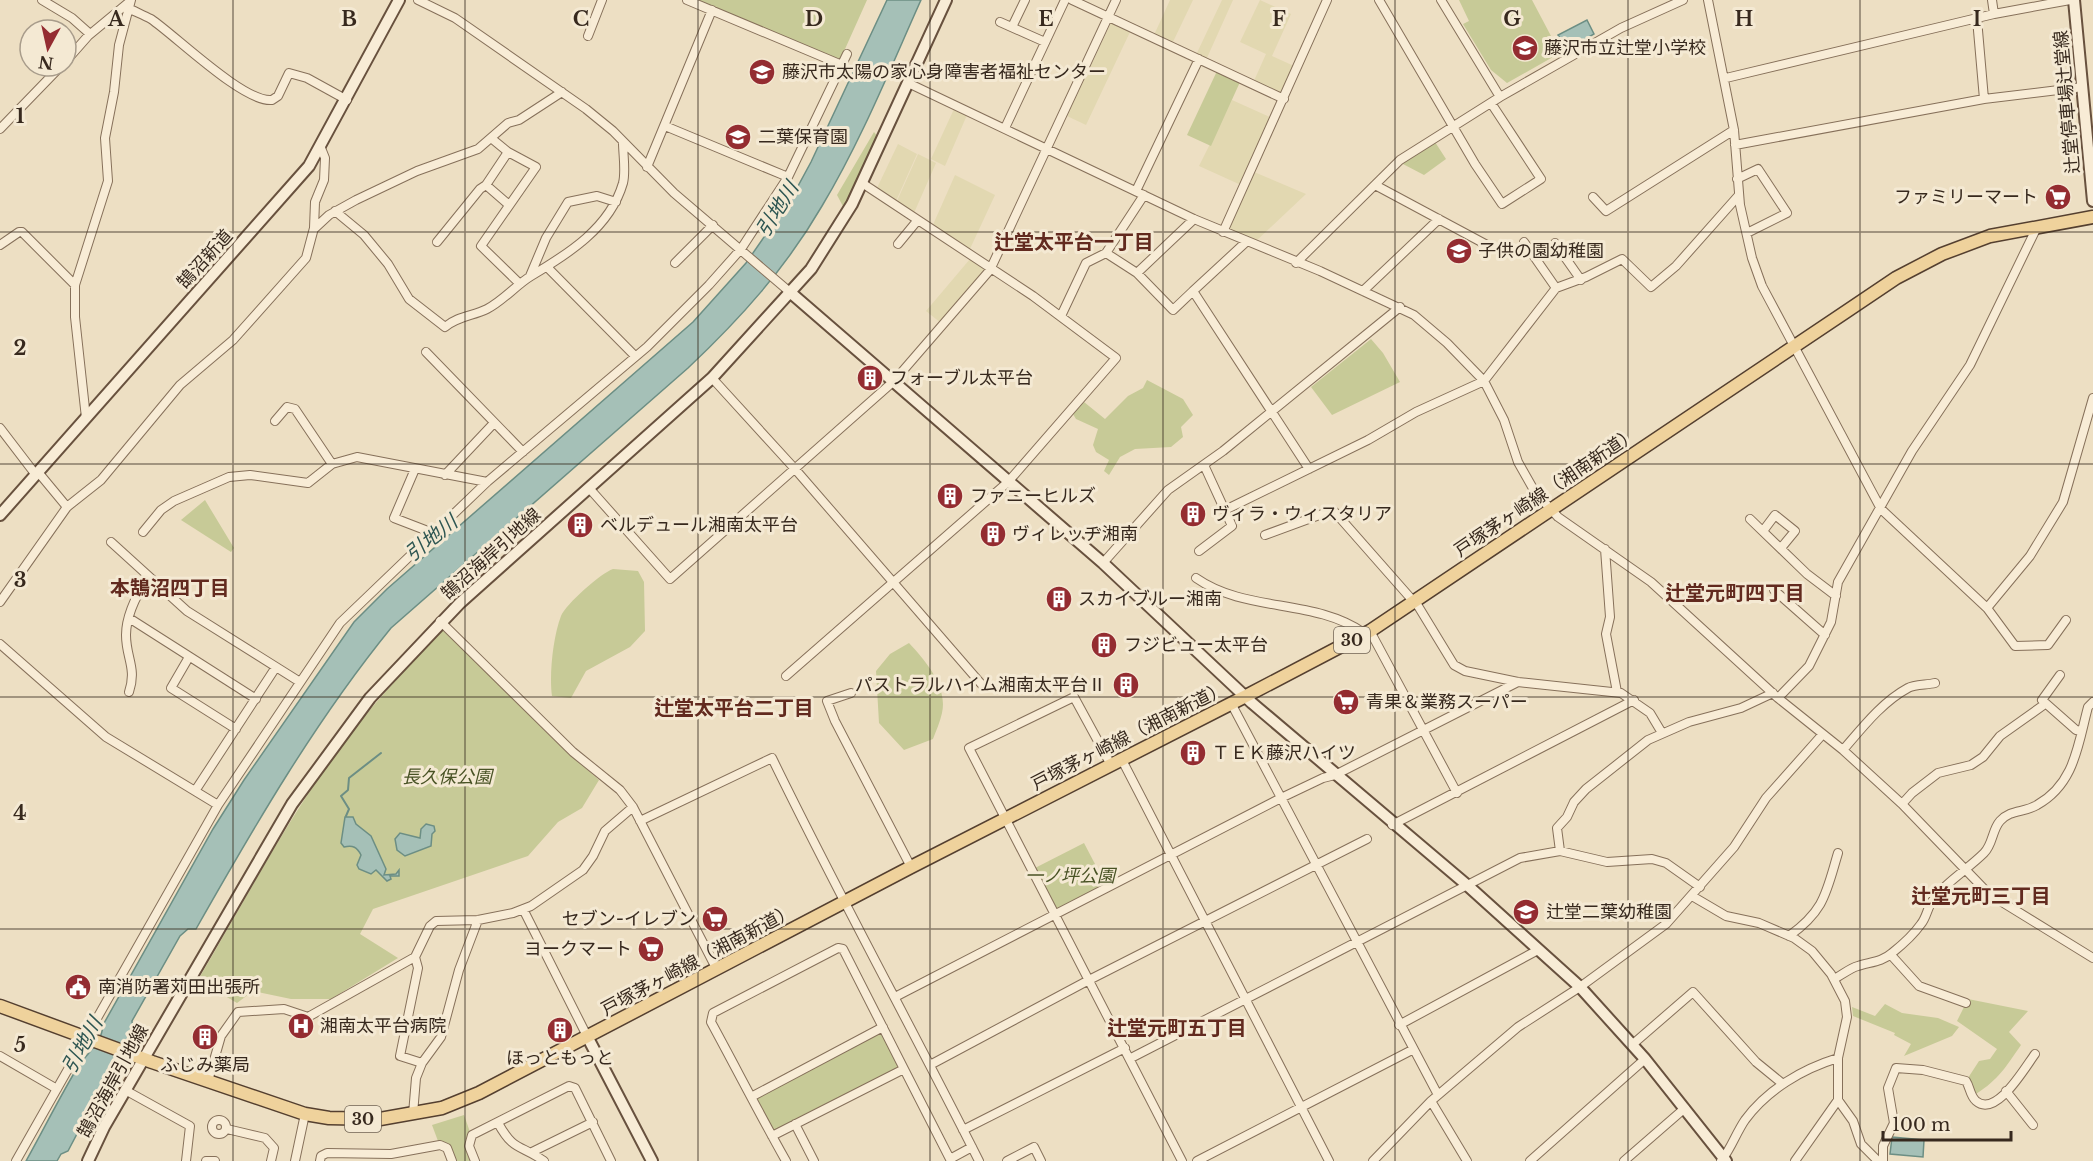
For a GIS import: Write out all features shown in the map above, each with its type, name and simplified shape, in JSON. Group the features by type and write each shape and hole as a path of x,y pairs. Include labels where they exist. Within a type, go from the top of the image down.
{"main road":[{"name":"戸塚茅ヶ崎線（湘南新道）","path":"88,1039 305,1114 352,1119 380,1119 442,1108 479,1093 1367,632 1896,278 1942,254 1990,236 2093,217"},
{"name":"30","path":"0,1006 88,1039"}],"street":[{"path":"42,0 72,18 90,34"},
{"name":"鵠沼新道","path":"0,515 292,187 321,148 399,0"},
{"path":"418,0 455,18 586,109 623,142 647,168 1103,563 1335,775 1392,825 1467,885 1580,987 1633,1044 1724,1160 1745,1120 1783,1084 1811,1068 1838,1058"},
{"path":"588,36 602,0"},
{"path":"687,0 842,65"},
{"name":"鵠沼海岸引地線","path":"88,1161 125,1090 310,777 370,698 440,621 712,378 791,293 829,244 862,183 946,0"},
{"path":"1012,27 1025,0"},
{"path":"1005,128 1065,0"},
{"path":"1072,0 1284,99"},
{"path":"589,488 670,579 894,381 990,270 1116,0"},
{"path":"1223,232 1327,0"},
{"path":"1379,0 1475,164 1502,204 1541,179 1491,103"},
{"path":"1441,0 1500,97"},
{"path":"1296,263 1400,160 1500,97 1621,28 1683,0"},
{"path":"1708,0 1726,78 1734,130 1739,195 1762,286 1796,345 1824,407 1881,509 1987,608 2015,646 2048,645 2066,620"},
{"path":"1992,0 1994,14"},
{"path":"1726,78 1994,14 2072,0"},
{"name":"辻堂停車場辻堂線","path":"2072,0 2083,87 2093,201"},
{"path":"78,48 90,34 129,4"},
{"path":"129,4 152,20 185,49 242,88 265,100 272,100 278,96 289,73 307,78 347,100"},
{"path":"86,418 75,317 75,285 108,181 105,138 114,92 119,45 129,4"},
{"path":"647,168 712,10"},
{"path":"1977,19 1984,99"},
{"path":"1000,22 1045,42"},
{"path":"16,1161 88,1039 218,805 340,623 487,482 635,356 709,285 741,249 788,177 847,54"},
{"path":"1136,191 1198,59"},
{"path":"0,129 49,78"},
{"path":"908,83 1194,219 1414,315 1448,343 1484,381 1503,420 1518,462 1535,492 1558,517 1651,582 1775,696 1843,750 1902,804 1989,894 2093,958"},
{"path":"1735,145 1984,99 2083,87"},
{"path":"313,232 321,221 335,211 417,171 478,149 508,123 519,120 562,92"},
{"path":"665,126 788,177"},
{"path":"1593,197 1606,211 1734,130"},
{"path":"491,138 508,152 536,167 481,246 520,284"},
{"path":"335,211 364,235 388,264 409,299 445,327 454,319 487,309 530,276 548,268 596,229 616,202 623,181 623,142"},
{"path":"0,602 67,507 76,498 93,489 180,385 232,340 306,258 313,232 315,202 325,173 325,158 321,148"},
{"path":"437,242 480,189 486,185 508,152"},
{"path":"1737,179 1758,169 1786,213 1747,233"},
{"path":"786,676 1008,482 1116,358 1061,316 862,183"},
{"path":"486,185 509,205"},
{"path":"1374,185 1487,245"},
{"path":"1061,316 1086,263 1106,253 1144,195"},
{"path":"1225,510 1368,440 1416,412 1484,381 1556,288 1581,280 1622,259 1652,286 1676,266 1739,195"},
{"path":"530,276 546,238 568,202 597,196 616,202"},
{"path":"1137,273 1194,219"},
{"path":"1363,291 1439,219"},
{"path":"898,244 917,220"},
{"path":"675,263 713,225"},
{"path":"1560,851 1557,828 1567,817 1574,802 1648,740 1689,722 1775,696 1809,666 1831,622 1839,582 1912,451 1970,365 2037,227"},
{"path":"0,245 22,232 75,285"},
{"path":"1106,253 1137,273 1173,310 1246,242"},
{"path":"1524,242 1556,288"},
{"path":"1555,243 1581,280"},
{"path":"548,268 635,356"},
{"path":"1193,291 1309,469"},
{"path":"1103,563 1168,490 1204,465 1400,308"},
{"path":"426,352 523,452"},
{"path":"712,378 795,469 983,686"},
{"path":"1987,608 2030,556 2064,502 2093,398"},
{"path":"275,421 287,407 295,409 332,464"},
{"path":"445,475 494,423"},
{"path":"1,432 67,507"},
{"path":"143,532 161,510 174,501 229,477 250,475 308,483 332,464 357,457 487,482"},
{"path":"1199,551 1232,526 1204,465"},
{"path":"416,470 394,518 433,533"},
{"path":"1265,535 1333,510 1415,602 1454,665 1465,671 1518,682 1617,692 1634,700 1650,712 1662,733"},
{"path":"1763,531 1775,515 1795,531 1781,548"},
{"path":"1750,519 1836,596"},
{"path":"111,542 187,611 300,682"},
{"path":"1605,549 1610,617 1606,634 1617,692"},
{"path":"129,692 133,674 126,636 129,618 139,591 148,577"},
{"path":"1196,578 1226,594 1336,616 1367,632 1424,728 1457,793"},
{"path":"1774,590 1825,635"},
{"path":"129,618 256,699"},
{"path":"440,621 573,752 620,790 633,807 716,969"},
{"path":"0,644 106,737 218,805"},
{"path":"189,657 171,688 236,729"},
{"path":"195,791 276,667"},
{"path":"2060,675 2042,700 2076,730 2082,731"},
{"path":"895,997 1281,798 1323,778 1335,775 1518,682"},
{"path":"1843,750 1876,712 1909,687 1923,687 1935,683"},
{"path":"851,693 827,701 835,721 911,867"},
{"path":"1182,1161 1131,1058 969,748 1074,697 1172,854 1329,1161"},
{"path":"1392,825 1634,700"},
{"path":"1834,979 1856,966 1876,963 1891,955 1922,924 1931,903 1964,868 1985,852 1995,828 2002,819 2014,811 2026,810 2038,805 2049,796 2073,764 2080,745 2088,707 2093,702"},
{"path":"1231,703 1357,942 1467,1161"},
{"path":"1902,804 1938,772 1971,765 1983,757 2000,736 2044,704"},
{"path":"1373,1161 1435,1098 1518,1027 1580,987 1666,924 1734,848 1766,798 1822,735"},
{"path":"640,821 772,758 843,904 895,997 979,1161"},
{"path":"208,1082 221,1036 238,1012 284,1008 308,1017 415,957 430,926 436,921 478,920 523,909 583,870 593,856 605,831 633,807"},
{"path":"930,1065 1089,980 1367,839"},
{"path":"1131,1058 1520,858 1560,851 1607,862 1652,859 1666,863 1700,887"},
{"path":"1789,936 1809,921 1820,907 1838,853"},
{"path":"1692,896 1726,916 1759,923 1789,936 1812,951 1834,979 1848,1011 1838,1058 1838,1100 1795,1161"},
{"path":"523,909 652,1161"},
{"path":"413,1114 416,1078 422,1064 441,1037 459,970 478,920"},
{"path":"786,1161 711,1022 713,1013 838,948 843,949 951,1160 972,1147"},
{"path":"1399,1025 1538,950"},
{"path":"1891,955 1919,986 1966,1003"},
{"path":"415,957 418,968 400,1056 422,1064"},
{"path":"1633,1044 1693,992 1745,1051 1783,1084"},
{"path":"751,1097 883,1027"},
{"path":"963,1130 1125,1047"},
{"path":"1197,1161 1412,1050"},
{"path":"1883,1161 1883,1146 1894,1123 1888,1088 1896,1068 1923,1070 1966,1081 1972,1097 1988,1107 2006,1091 2035,1054"},
{"path":"0,1056 57,1089"},
{"path":"1530,1161 1645,1059"},
{"path":"772,1136 904,1068"},
{"path":"475,1161 469,1146 472,1135 569,1086 575,1088 611,1161"},
{"path":"125,1090 190,1126 186,1161"},
{"path":"2006,1091 2023,1118 2033,1125"},
{"path":"1838,1100 1853,1121 1861,1144 1878,1161"},
{"path":"1624,1161 1685,1108"},
{"path":"295,1161 305,1114"},
{"path":"532,1152 593,1122"},
{"path":"498,1123 513,1145 532,1152 544,1161"},
{"path":"795,1124 814,1161"},
{"path":"226,1129 265,1138 274,1148 271,1161"},
{"path":"320,1161 321,1156 327,1153 362,1155 440,1145 447,1148 452,1161"},
{"path":"1007,1161 1034,1147 1041,1161"},
{"path":"412,1150 414,1161"},
{"path":"206,1161 215,1161"}],"shaded area":[{"path":"1170,0 1193,0 1172,44 1154,35"},
{"path":"1222,0 1233,0 1206,60 1196,55"},
{"path":"1260,0 1291,14 1272,56 1294,66 1282,95 1253,83 1266,54 1240,42"},
{"path":"1111,23 1130,32 1086,125 1067,116"},
{"path":"1232,100 1272,118 1241,185 1199,166"},
{"path":"954,109 967,115 945,166 931,159"},
{"path":"898,144 917,154 896,201 877,188"},
{"path":"918,154 936,163 914,213 897,201"},
{"path":"1254,172 1306,194 1255,242 1227,230"},
{"path":"955,175 995,195 969,251 932,227"},
{"path":"970,259 987,270 941,323 926,311"}],"green space":[{"path":"692,0 867,0 841,58 837,59"},
{"path":"1459,0 1532,0 1560,53 1507,83 1491,70 1463,24 1469,21"},
{"path":"1217,71 1240,82 1211,146 1187,135"},
{"path":"874,132 881,141 846,212 837,195"},
{"path":"1435,142 1446,159 1424,175 1401,163"},
{"path":"1371,339 1383,353 1400,382 1332,415 1311,387"},
{"path":"1147,380 1183,399 1193,415 1181,427 1183,437 1171,447 1135,449 1120,457 1109,475 1104,471 1109,460 1096,452 1093,445 1098,429 1076,419 1073,414 1084,402 1105,419 1128,396 1143,388"},
{"path":"205,500 234,548 231,552 181,520"},
{"path":"613,569 638,571 644,582 645,631 630,647 586,671 571,698 552,696 552,656 561,616 584,590"},
{"name":"長久保公園","path":"443,629 553,739 599,780 582,808 558,822 528,856 373,909 360,934 398,958 331,999 291,999 253,991 237,1003 198,980 280,839 333,757 372,707"},
{"path":"909,643 934,675 942,693 943,703 933,739 904,750 879,723 876,671 890,654"},
{"name":"一ノ坪公園","path":"1084,843 1106,885 1057,910 1035,868"},
{"path":"1968,999 2028,1011 2009,1032 2021,1045 1996,1078 1976,1094 1968,1078 1979,1061 1990,1059 1997,1049 1957,1021"},
{"path":"1885,1004 1902,1013 1938,1018 1959,1027 1952,1036 1904,1056 1911,1044 1894,1035 1895,1033 1853,1016 1852,1007 1875,1016"},
{"path":"883,1027 904,1069 772,1136 751,1097"},
{"path":"464,1115 470,1132 465,1143 470,1161 457,1161 448,1143 438,1141 432,1125"}],"water":[{"path":"887,0 921,0 850,156 793,251 744,312 688,368 391,628 312,736 264,812 196,929 188,929 180,936 132,1021 133,1032 127,1039 68,1151 61,1154 57,1161 26,1161 79,1065 100,1037 103,1025 213,829 244,780 354,622 387,589 693,322 746,263 792,197 811,162"},
{"path":"1587,20 1594,34 1567,50 1558,35"},
{"path":"345,817 353,817 356,824 371,836 386,869 384,875 396,874 399,870 399,876 390,876 391,879 387,881 376,870 371,874 359,869 357,865 361,855 359,852 354,847 344,847 341,843"},
{"path":"426,824 434,826 431,846 405,856 397,850 395,839 400,833 420,838 421,829"},
{"path":"1892,1137 1924,1140 1923,1157 1890,1154"}],"waterway":[{"path":"346,816 349,809 341,796 348,790 349,778 381,753"}],"place":[{"name":"藤沢市立辻堂小学校","path":"1525,48"},
{"name":"藤沢市太陽の家心身障害者福祉センター","path":"762,72"},
{"name":"二葉保育園","path":"738,137"},
{"name":"ファミリーマート","path":"2058,197"},
{"name":"子供の園幼稚園","path":"1459,251"},
{"name":"フォーブル太平台","path":"870,378"},
{"name":"ファニーヒルズ","path":"950,496"},
{"name":"ヴィラ・ウィスタリア","path":"1193,514"},
{"name":"ベルデュール湘南太平台","path":"580,525"},
{"name":"ヴィレッヂ湘南","path":"993,534"},
{"name":"スカイブルー湘南","path":"1059,599"},
{"name":"フジビュー太平台","path":"1104,645"},
{"name":"パストラルハイム湘南太平台Ⅱ","path":"1126,685"},
{"name":"青果＆業務スーパー","path":"1346,702"},
{"name":"ＴＥＫ藤沢ハイツ","path":"1193,753"},
{"name":"辻堂二葉幼稚園","path":"1526,912"},
{"name":"セブン-イレブン","path":"715,919"},
{"name":"ヨークマート","path":"651,949"},
{"name":"南消防署苅田出張所","path":"78,987"},
{"name":"湘南太平台病院","path":"301,1026"},
{"name":"ほっともっと","path":"560,1030"},
{"name":"ふじみ薬局","path":"205,1037"}],"district":[{"name":"辻堂太平台一丁目","path":"1074,242"},
{"name":"本鵠沼四丁目","path":"170,588"},
{"name":"辻堂元町四丁目","path":"1735,593"},
{"name":"辻堂太平台二丁目","path":"734,708"},
{"name":"辻堂元町三丁目","path":"1981,896"},
{"name":"辻堂元町五丁目","path":"1177,1028"}],"water label":[{"name":"引地川","path":"777,209"},
{"name":"引地川","path":"431,538"},
{"name":"引地川","path":"82,1045"}]}
